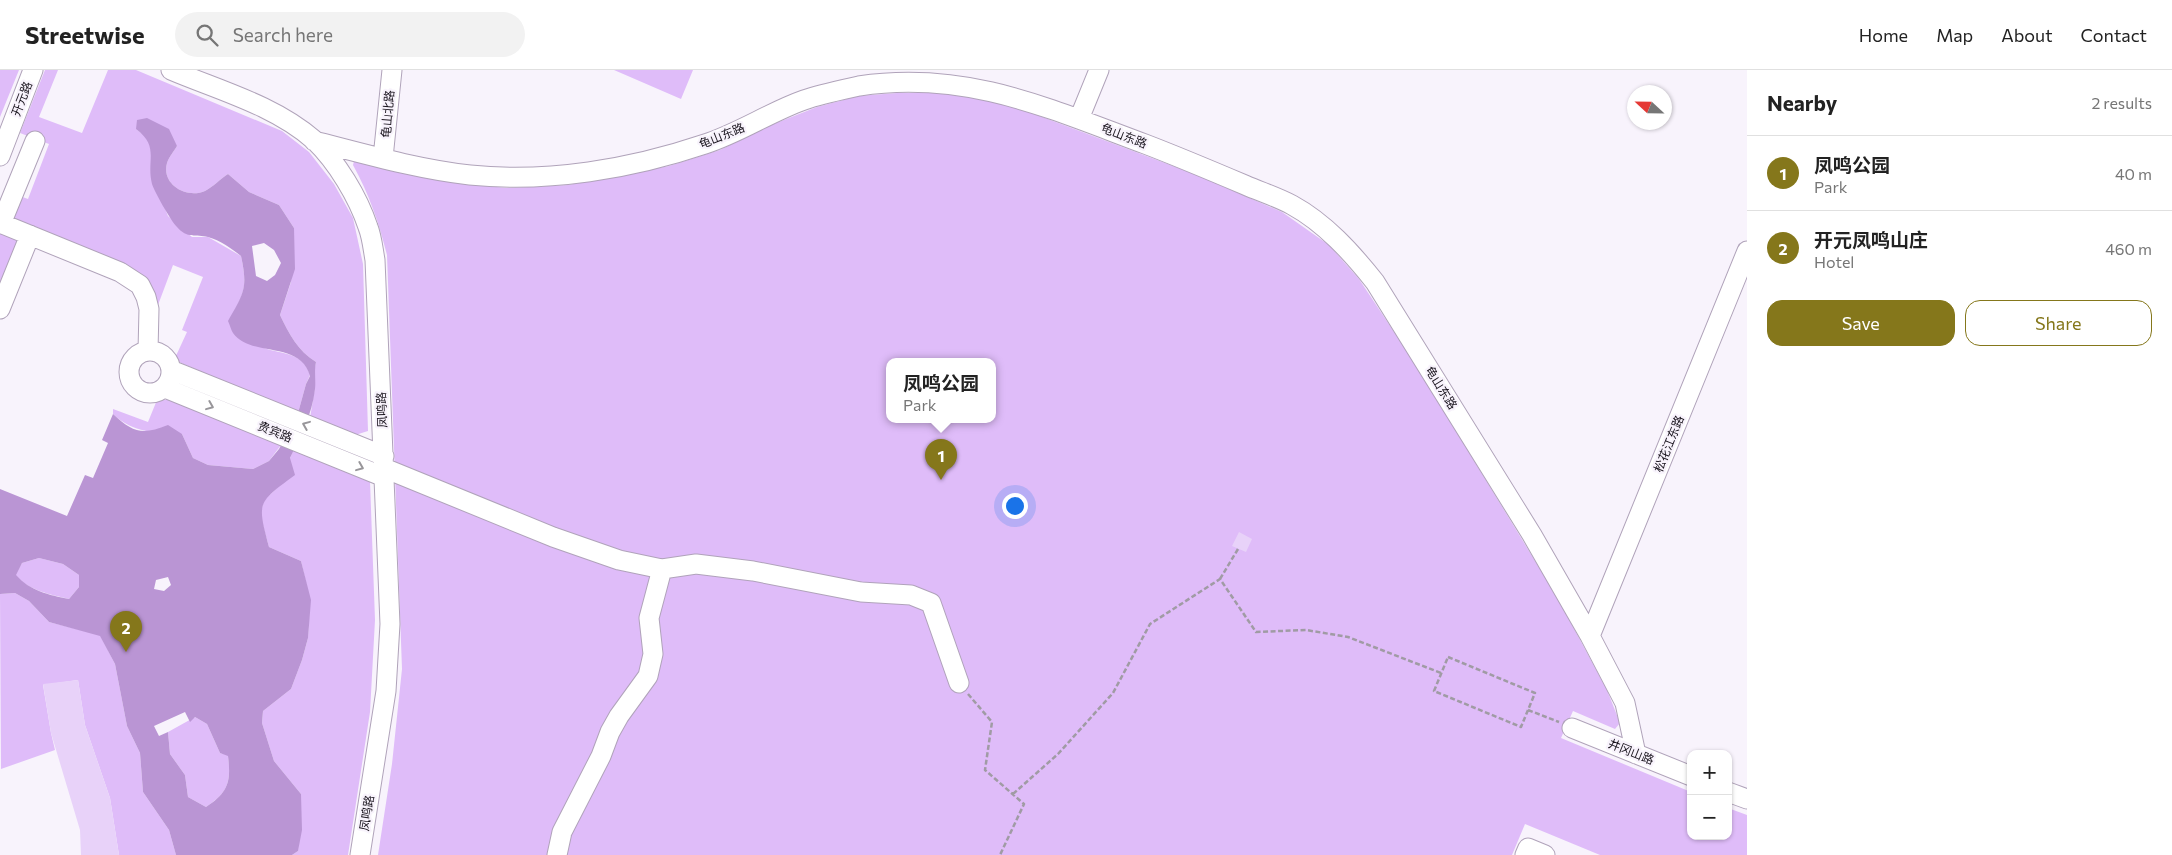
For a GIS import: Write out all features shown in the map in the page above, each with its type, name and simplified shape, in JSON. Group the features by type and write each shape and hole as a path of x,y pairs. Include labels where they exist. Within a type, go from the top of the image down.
{"street":[{"name":"开元路","path":"0,156 33,70"},
{"name":"凤鸣路","path":"171,70 259,106 291,124 314,141 336,166 354,196 369,227 375,260 390,624 386,691 360,855"},
{"name":"龟山北路","path":"383,158 392,70"},
{"path":"1079,119 1099,70"},
{"name":"龟山东路","path":"314,141 383,158 470,175 514,176 586,172 627,165 708,143 804,100 860,86 924,82 967,85 1004,93 1184,159 1292,206 1318,222 1357,259 1376,282 1532,535 1590,636 1625,704 1636,754"},
{"path":"35,141 1,223 120,272 140,285 149,309 148,351"},
{"path":"0,309 30,235"},
{"name":"松花江东路","path":"1590,636 1747,251"},
{"path":"148,351 161,354 170,364 171,370 171,376 165,388 151,393 138,389 132,384 129,370 135,357 148,351"},
{"name":"贵宾路","path":"171,370 384,467"},
{"name":"贵宾路","path":"165,388 384,467"},
{"path":"384,467 553,537 619,560 662,569 696,564 754,571 861,592 911,595 931,604 959,683"},
{"path":"557,855 562,832 601,756 610,732 619,716 648,676 652,654 649,618 662,569"},
{"name":"井冈山路","path":"1572,728 1687,774"},
{"path":"1732,793 1747,799"},
{"path":"1525,855 1528,848 1545,855"}],"path":[{"path":"1013,794 1058,754 1113,693 1150,624 1220,579 1238,548"},
{"path":"1220,579 1256,632 1306,630 1348,637 1441,673"},
{"path":"1448,658 1534,693 1528,710 1521,726 1434,691 1448,658"},
{"path":"959,683 992,722 985,770 1024,804 1000,855"},
{"path":"1528,710 1572,728"}],"shaded area":[{"path":"0,70 19,70 0,117"},
{"path":"45,70 58,70 39,117 82,133 108,70 136,70 282,131 309,152 334,184 353,218 363,264 368,431 352,436 310,418 315,387 314,372 316,362 304,353 295,342 280,315 291,282 294,228 279,205 249,192 228,174 205,191 191,193 183,191 172,184 166,171 167,163 177,146 136,129 145,136 152,147 153,185 168,216 192,237 208,237 241,256 244,276 243,290 229,322 255,344 296,357 307,367 310,375 298,413 181,363 175,358 187,332 182,330 203,277 173,265 158,305 154,304 152,297 7,221 17,195 28,199 49,144 20,133"},
{"path":"614,70 693,70 681,99"},
{"path":"897,93 942,93 984,99 1021,109 1197,175 1282,212 1329,245 1359,279 1414,362 1557,597 1607,690 1620,723 1615,729 1573,711 1561,738 1687,790 1687,840 1732,840 1732,809 1747,815 1747,855 1600,855 1525,824 1512,855 378,855 392,764 402,669 387,255 373,209 353,165 354,161 456,183 507,188 568,185 669,166 720,150 771,125 817,107 858,96"},
{"path":"147,118 169,129 177,146 167,163 166,171 168,178 177,188 191,193 198,193 205,191 228,174 249,192 279,205 294,228 295,269 280,315 295,342 304,353 316,362 314,398 309,416 290,458 295,475 267,498 262,512 269,547 301,561 311,600 308,638 291,689 263,711 262,723 274,761 301,794 302,830 298,851 292,855 176,855 169,830 143,792 140,753 127,726 115,664 100,636 49,622 29,601 15,593 0,594 0,489 67,516 85,475 93,478 108,443 102,440 113,414 127,425 139,430 152,430 168,425 182,434 193,458 208,465 253,469 269,461 279,449 298,413 310,376 305,365 296,358 286,353 251,345 241,341 233,333 228,321 238,304 243,290 244,276 241,256 212,238 184,233 174,224 152,184 150,148 148,142 136,129 137,120","holes":["264,243 274,250 281,263 275,275 267,281 256,276 252,246","39,558 63,564 79,575 79,587 69,599 40,592 27,585 16,575 22,563","168,577 171,585 164,591 154,589 156,580","185,712 190,722 195,717 207,724 220,753 228,756 229,765 227,785 214,802 206,807 188,797 185,775 170,754 168,732 159,736 154,726"]},
{"path":"0,231 15,237 17,242 0,286"},
{"path":"157,400 176,400 281,445 269,461 253,469 208,465 193,458 182,434 137,429 121,421 113,414 113,409 148,422"},
{"path":"294,449 370,481 375,620 370,712 348,855 292,855 298,851 301,794 274,761 262,723 263,711 291,689 308,638 310,600 301,561 269,547 260,515 264,500 277,488"},
{"path":"39,558 63,564 79,575 79,587 69,599 33,588 15,575 22,563"},
{"path":"15,593 29,601 49,622 100,635 115,664 127,726 140,753 143,792 169,830 176,855 119,855 110,798 85,725 78,680 43,685 55,750 1,769 0,594"},
{"path":"195,717 207,724 220,753 228,755 229,772 227,785 220,796 206,807 188,797 185,775 170,754 168,732"}],"building":[{"path":"1239,532 1252,539 1246,552 1232,546"},
{"path":"78,680 85,725 110,798 119,855 81,855 80,830 51,733 43,684"}],"place":[{"name":"凤鸣公园","path":"941,480"},
{"name":"开元凤鸣山庄","path":"126,652"}]}
